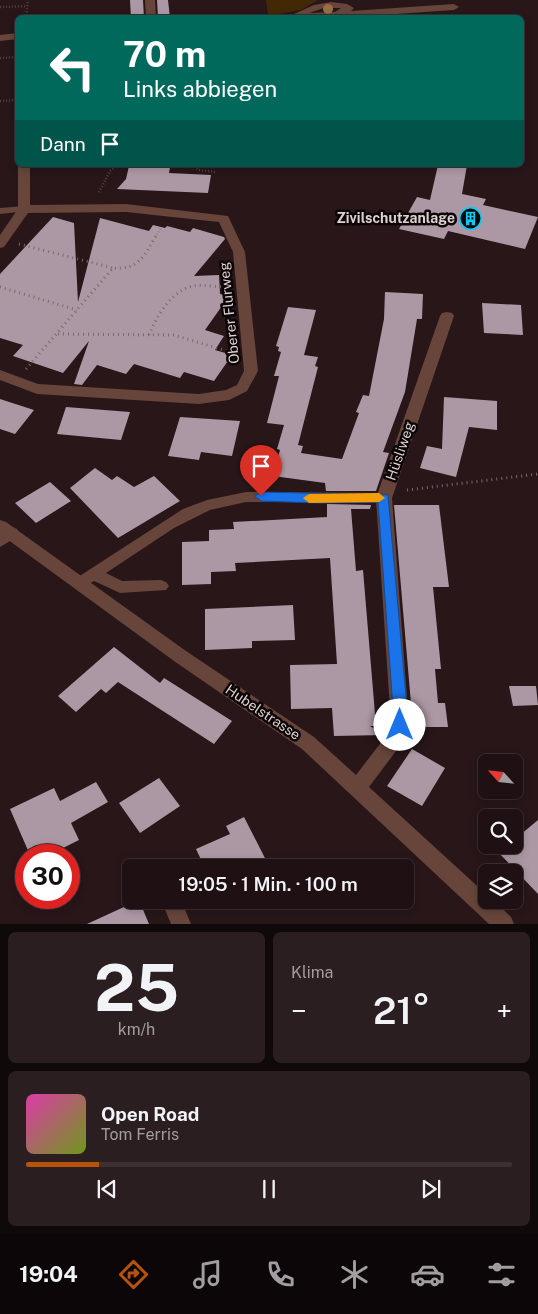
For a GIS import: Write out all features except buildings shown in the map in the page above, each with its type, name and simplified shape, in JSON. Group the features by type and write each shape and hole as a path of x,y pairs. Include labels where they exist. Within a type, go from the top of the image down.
{"street":[{"path":"150,0 151,15"},
{"path":"318,15 454,7"},
{"path":"0,38 15,36"},
{"path":"1,242 24,209 24,167"},
{"name":"Oberer Flurweg","path":"0,375 37,389 199,399 229,395 242,388 251,371 239,252 224,219 126,208 24,209"},
{"name":"Hüsliweg","path":"358,787 393,741 400,725 384,495 447,316"},
{"name":"Hubelstrasse","path":"4,533 87,578 180,656 308,743 358,787 504,924"},
{"path":"175,909 181,924"}],"lane":[{"path":"0,211 24,209"},
{"path":"87,578 188,513 226,500 261,496 318,499 384,495"},
{"path":"87,578 120,587 161,586"}],"path":[{"path":"26,15 28,0"},
{"path":"0,7 27,6"},
{"path":"0,58 15,57"},
{"path":"0,101 15,100"},
{"path":"91,209 110,171 115,167"},
{"path":"195,167 200,170 216,172"},
{"path":"1,242 127,270 135,267 172,213"},
{"path":"15,382 113,268"},
{"path":"149,334 152,327 176,295 191,286 243,287"},
{"path":"0,287 77,310"},
{"path":"58,334 174,334 250,358"},
{"path":"384,495 538,474"}],"shaded area":[{"path":"266,0 318,0 301,10 268,15"}],"slow traffic":[{"path":"309,498 379,498"}],"place":[{"name":"Zivilschutzanlage","path":"471,218"}],"route":[{"path":"261,496 318,499 384,498 400,725"}]}
